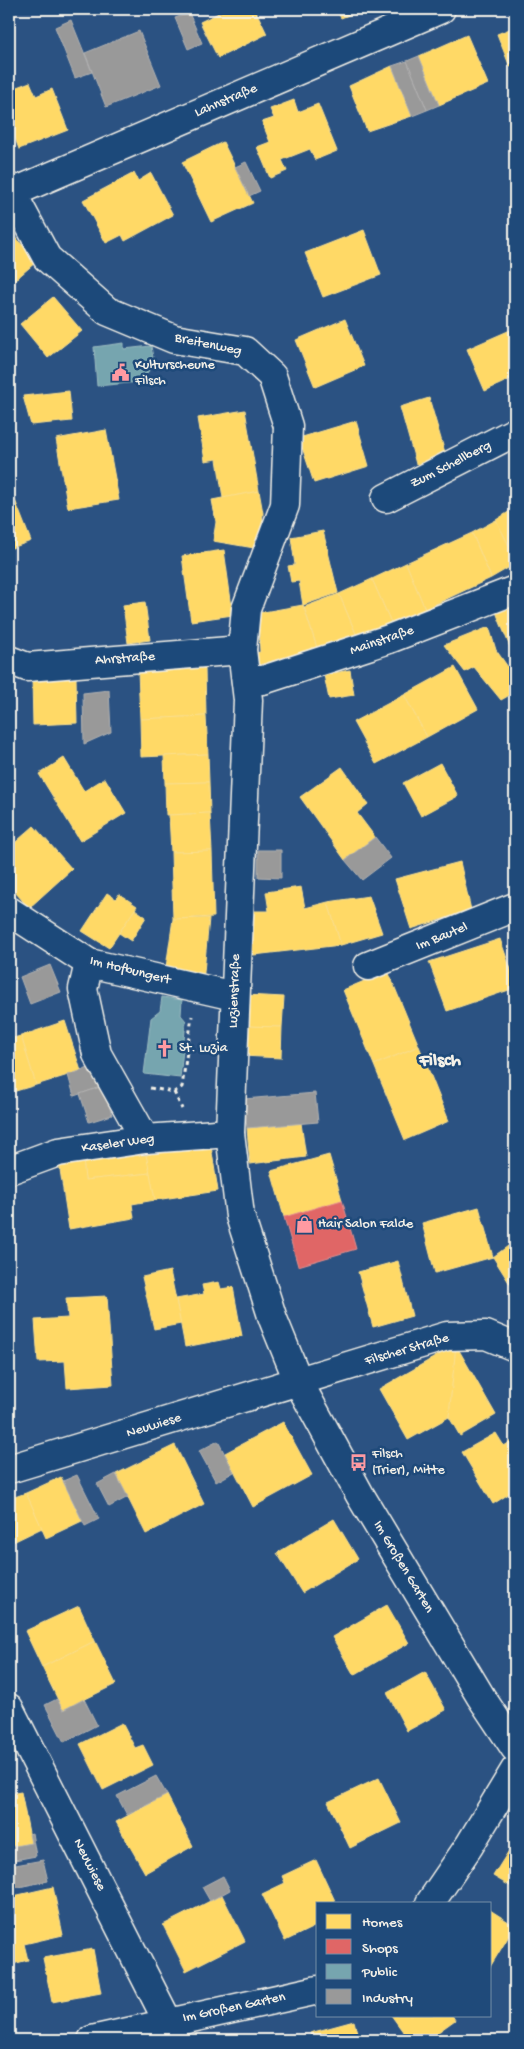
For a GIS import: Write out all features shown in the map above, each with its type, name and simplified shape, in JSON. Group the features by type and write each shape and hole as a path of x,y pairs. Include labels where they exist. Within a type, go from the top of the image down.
{"street":[{"name":"Lahnstraße","path":"10,190 440,9"},
{"name":"Breitenweg","path":"10,190 47,258 107,311 174,339 244,350 272,376 288,426 285,505 246,609 242,650"},
{"name":"Zum Schellberg","path":"386,498 515,432"},
{"name":"Mainstraße","path":"246,680 263,680 389,639 515,590"},
{"name":"Ahrstraße","path":"9,660 27,667 242,650"},
{"name":"Luzienstraße","path":"242,650 248,700 234,996 230,1133 240,1216 274,1319 299,1382"},
{"name":"Im Bautel","path":"368,966 515,907"},
{"name":"Im Hofbungert","path":"9,911 89,963 234,996"},
{"path":"89,963 83,989 98,1054 145,1139"},
{"name":"Kaseler Weg","path":"9,1170 58,1152 145,1139 230,1133"},
{"name":"Filscher Straße","path":"299,1382 447,1336 486,1335 515,1348"},
{"name":"Neuwiese","path":"9,1469 299,1382"},
{"name":"Im Großen Garten","path":"299,1382 355,1486 481,1697 515,1748"},
{"name":"Neuwiese","path":"9,1708 168,2022"},
{"path":"431,1902 469,1846 515,1770"},
{"name":"Im Großen Garten","path":"92,2040 316,1990"}],"path":[{"path":"149,1088 174,1092 182,1087 192,1010"}],"building: Homes":[{"path":"227,9 255,9 267,34 218,58 200,22"},
{"path":"336,9 364,9 341,18"},
{"path":"515,27 515,65 510,67 497,34"},
{"path":"467,35 488,84 439,105 419,56"},
{"path":"392,66 412,116 367,131 349,86"},
{"path":"30,82 36,96 52,89 68,130 19,149 9,123 9,90"},
{"path":"294,100 298,112 318,104 337,151 315,160 310,149 282,160 287,171 270,178 257,147 270,142 262,122 274,118 270,109"},
{"path":"223,142 253,203 211,222 182,162"},
{"path":"134,173 138,181 151,173 173,215 125,241 122,235 106,243 83,200"},
{"path":"9,229 36,262 9,285"},
{"path":"364,230 381,275 323,297 305,253"},
{"path":"53,297 82,331 48,358 20,324"},
{"path":"345,319 364,366 315,387 296,340"},
{"path":"515,328 515,377 485,391 467,349"},
{"path":"69,391 72,421 31,425 23,396"},
{"path":"429,398 446,456 416,464 400,407"},
{"path":"245,410 259,491 223,498 217,459 205,461 198,418"},
{"path":"356,421 369,466 314,483 299,438"},
{"path":"106,430 119,500 68,508 56,439"},
{"path":"259,491 263,513 260,549 213,541 216,522 212,500"},
{"path":"13,495 31,541 9,549 9,496"},
{"path":"515,508 515,558 496,520"},
{"path":"496,520 515,558 515,564 491,578 472,533"},
{"path":"323,531 338,593 303,605 299,581 291,582 288,566 295,565 291,537"},
{"path":"472,533 491,578 425,609 406,563"},
{"path":"224,550 233,615 191,621 182,556"},
{"path":"406,563 425,609 392,625 372,579"},
{"path":"372,579 392,625 359,641 339,594"},
{"path":"339,594 359,641 319,654 304,607"},
{"path":"145,602 150,640 128,643 123,605"},
{"path":"515,604 515,656 514,657 496,612"},
{"path":"303,605 317,648 255,666 252,654 260,652 258,613"},
{"path":"489,627 496,650 515,677 515,692 501,700 474,667 465,672 444,645"},
{"path":"455,667 478,709 427,737 404,695"},
{"path":"205,668 206,716 140,719 138,671"},
{"path":"350,670 354,695 329,699 324,675"},
{"path":"76,677 77,723 33,725 32,679"},
{"path":"404,695 427,737 376,764 353,722"},
{"path":"206,716 208,754 141,757 140,719"},
{"path":"208,754 209,782 165,783 164,756"},
{"path":"64,758 84,791 105,778 126,813 80,841 39,774"},
{"path":"440,763 458,796 421,816 403,783"},
{"path":"342,767 368,804 357,813 375,837 345,860 300,797"},
{"path":"209,782 210,813 166,815 165,783"},
{"path":"210,813 212,851 171,852 169,815"},
{"path":"34,826 72,869 29,908 9,885 9,848"},
{"path":"212,851 214,917 173,919 171,852"},
{"path":"460,862 471,910 411,929 395,879"},
{"path":"301,887 305,908 328,902 341,945 245,956 245,911 269,911 266,892"},
{"path":"107,893 116,899 119,894 137,906 109,948 82,931"},
{"path":"369,896 382,933 341,945 328,902"},
{"path":"135,909 146,917 131,941 119,933"},
{"path":"209,918 203,983 165,974 173,919"},
{"path":"500,939 515,981 515,988 447,1011 429,962"},
{"path":"388,971 419,1046 374,1065 343,990"},
{"path":"245,995 284,997 282,1027 244,1026"},
{"path":"65,1021 81,1071 36,1085 21,1036"},
{"path":"244,1026 282,1027 281,1058 242,1056"},
{"path":"21,1036 36,1085 9,1093 9,1039"},
{"path":"419,1046 449,1121 405,1140 374,1065"},
{"path":"301,1123 306,1157 250,1164 247,1128"},
{"path":"211,1146 218,1191 155,1200 146,1155"},
{"path":"146,1155 150,1173 85,1180 83,1159"},
{"path":"329,1155 342,1200 284,1217 271,1171"},
{"path":"83,1159 85,1180 150,1173 155,1200 132,1204 134,1218 69,1229 59,1163"},
{"path":"479,1207 493,1257 435,1273 422,1223"},
{"path":"515,1241 515,1292 493,1257"},
{"path":"398,1261 412,1316 373,1327 358,1272"},
{"path":"170,1271 181,1324 154,1329 142,1277"},
{"path":"219,1282 221,1289 233,1287 242,1336 185,1347 176,1299 204,1294 202,1285"},
{"path":"107,1296 113,1385 67,1388 65,1361 38,1362 35,1320 68,1318 66,1298"},
{"path":"456,1345 449,1417 408,1440 379,1389"},
{"path":"456,1345 496,1415 460,1436 449,1417"},
{"path":"283,1422 312,1475 253,1507 225,1453"},
{"path":"496,1433 504,1446 515,1439 515,1490 493,1504 462,1452"},
{"path":"175,1445 204,1504 146,1534 116,1474"},
{"path":"61,1477 82,1521 46,1538 26,1493"},
{"path":"26,1493 42,1528 9,1544 9,1499"},
{"path":"334,1519 358,1559 302,1593 277,1553"},
{"path":"387,1605 409,1643 354,1675 332,1637"},
{"path":"79,1606 95,1641 42,1667 25,1631"},
{"path":"95,1641 116,1684 63,1710 42,1667"},
{"path":"425,1672 446,1710 407,1731 387,1693"},
{"path":"122,1723 135,1748 143,1745 153,1765 103,1790 80,1744"},
{"path":"379,1778 401,1823 350,1848 328,1802"},
{"path":"21,1792 31,1843 9,1847 9,1794"},
{"path":"167,1795 193,1846 145,1873 116,1822"},
{"path":"515,1841 515,1889 493,1876"},
{"path":"316,1860 336,1902 316,1902 316,1926 285,1941 262,1894 285,1883 282,1876"},
{"path":"53,1887 63,1935 24,1944 28,1960 9,1965 9,1897"},
{"path":"222,1895 245,1941 186,1971 163,1925"},
{"path":"492,1911 515,1926 492,1964"},
{"path":"93,1949 101,1993 52,2002 43,1958"},
{"path":"392,2016 453,2016 455,2020 427,2040 409,2040"},
{"path":"354,2021 359,2040 312,2040 310,2033"}],"building: Shops":[{"path":"342,1200 356,1249 298,1266 284,1217"}],"building: Public":[{"name":"Kulturscheune Filsch","path":"124,343 124,349 151,346 154,364 140,382 97,386 94,347"},
{"name":"St. Luzia","path":"162,997 182,1000 181,1015 186,1021 180,1078 144,1074 151,1018 160,1011"}],"building: Industry":[{"path":"189,13 202,43 188,49 175,18"},
{"path":"71,20 92,72 75,78 55,27"},
{"path":"139,31 161,85 106,107 85,53"},
{"path":"419,56 439,105 427,110 407,61"},
{"path":"407,61 427,110 412,116 392,66"},
{"path":"246,162 260,191 249,196 235,167"},
{"path":"109,690 111,732 84,744 83,693"},
{"path":"9,837 15,843 9,848"},
{"path":"375,837 391,858 362,880 345,860"},
{"path":"258,850 281,850 281,878 258,877"},
{"path":"50,965 61,992 30,1004 20,977"},
{"path":"92,1067 98,1088 74,1096 68,1075"},
{"path":"103,1086 112,1115 89,1122 80,1094"},
{"path":"315,1093 318,1122 247,1128 244,1099"},
{"path":"218,1441 234,1472 216,1482 199,1451"},
{"path":"116,1474 128,1497 109,1507 97,1484"},
{"path":"77,1475 99,1519 85,1526 63,1481"},
{"path":"57,1699 63,1710 84,1699 97,1725 64,1742 45,1705"},
{"path":"156,1776 167,1795 127,1815 117,1796"},
{"path":"32,1833 36,1856 9,1861 9,1847 31,1843 29,1834"},
{"path":"43,1860 48,1881 14,1888 10,1866"},
{"path":"223,1876 230,1890 210,1901 202,1887"},
{"path":"311,2037 312,2040 296,2040"}],"place":[{"name":"Kulturscheune Filsch","path":"121,373"},
{"name":"St. Luzia","path":"165,1048"},
{"name":"Hair Salon Falde","path":"304,1224"},
{"name":"Filsch (Trier), Mitte","path":"358,1462"}],"district":[{"name":"Filsch","path":"440,1061"}]}
